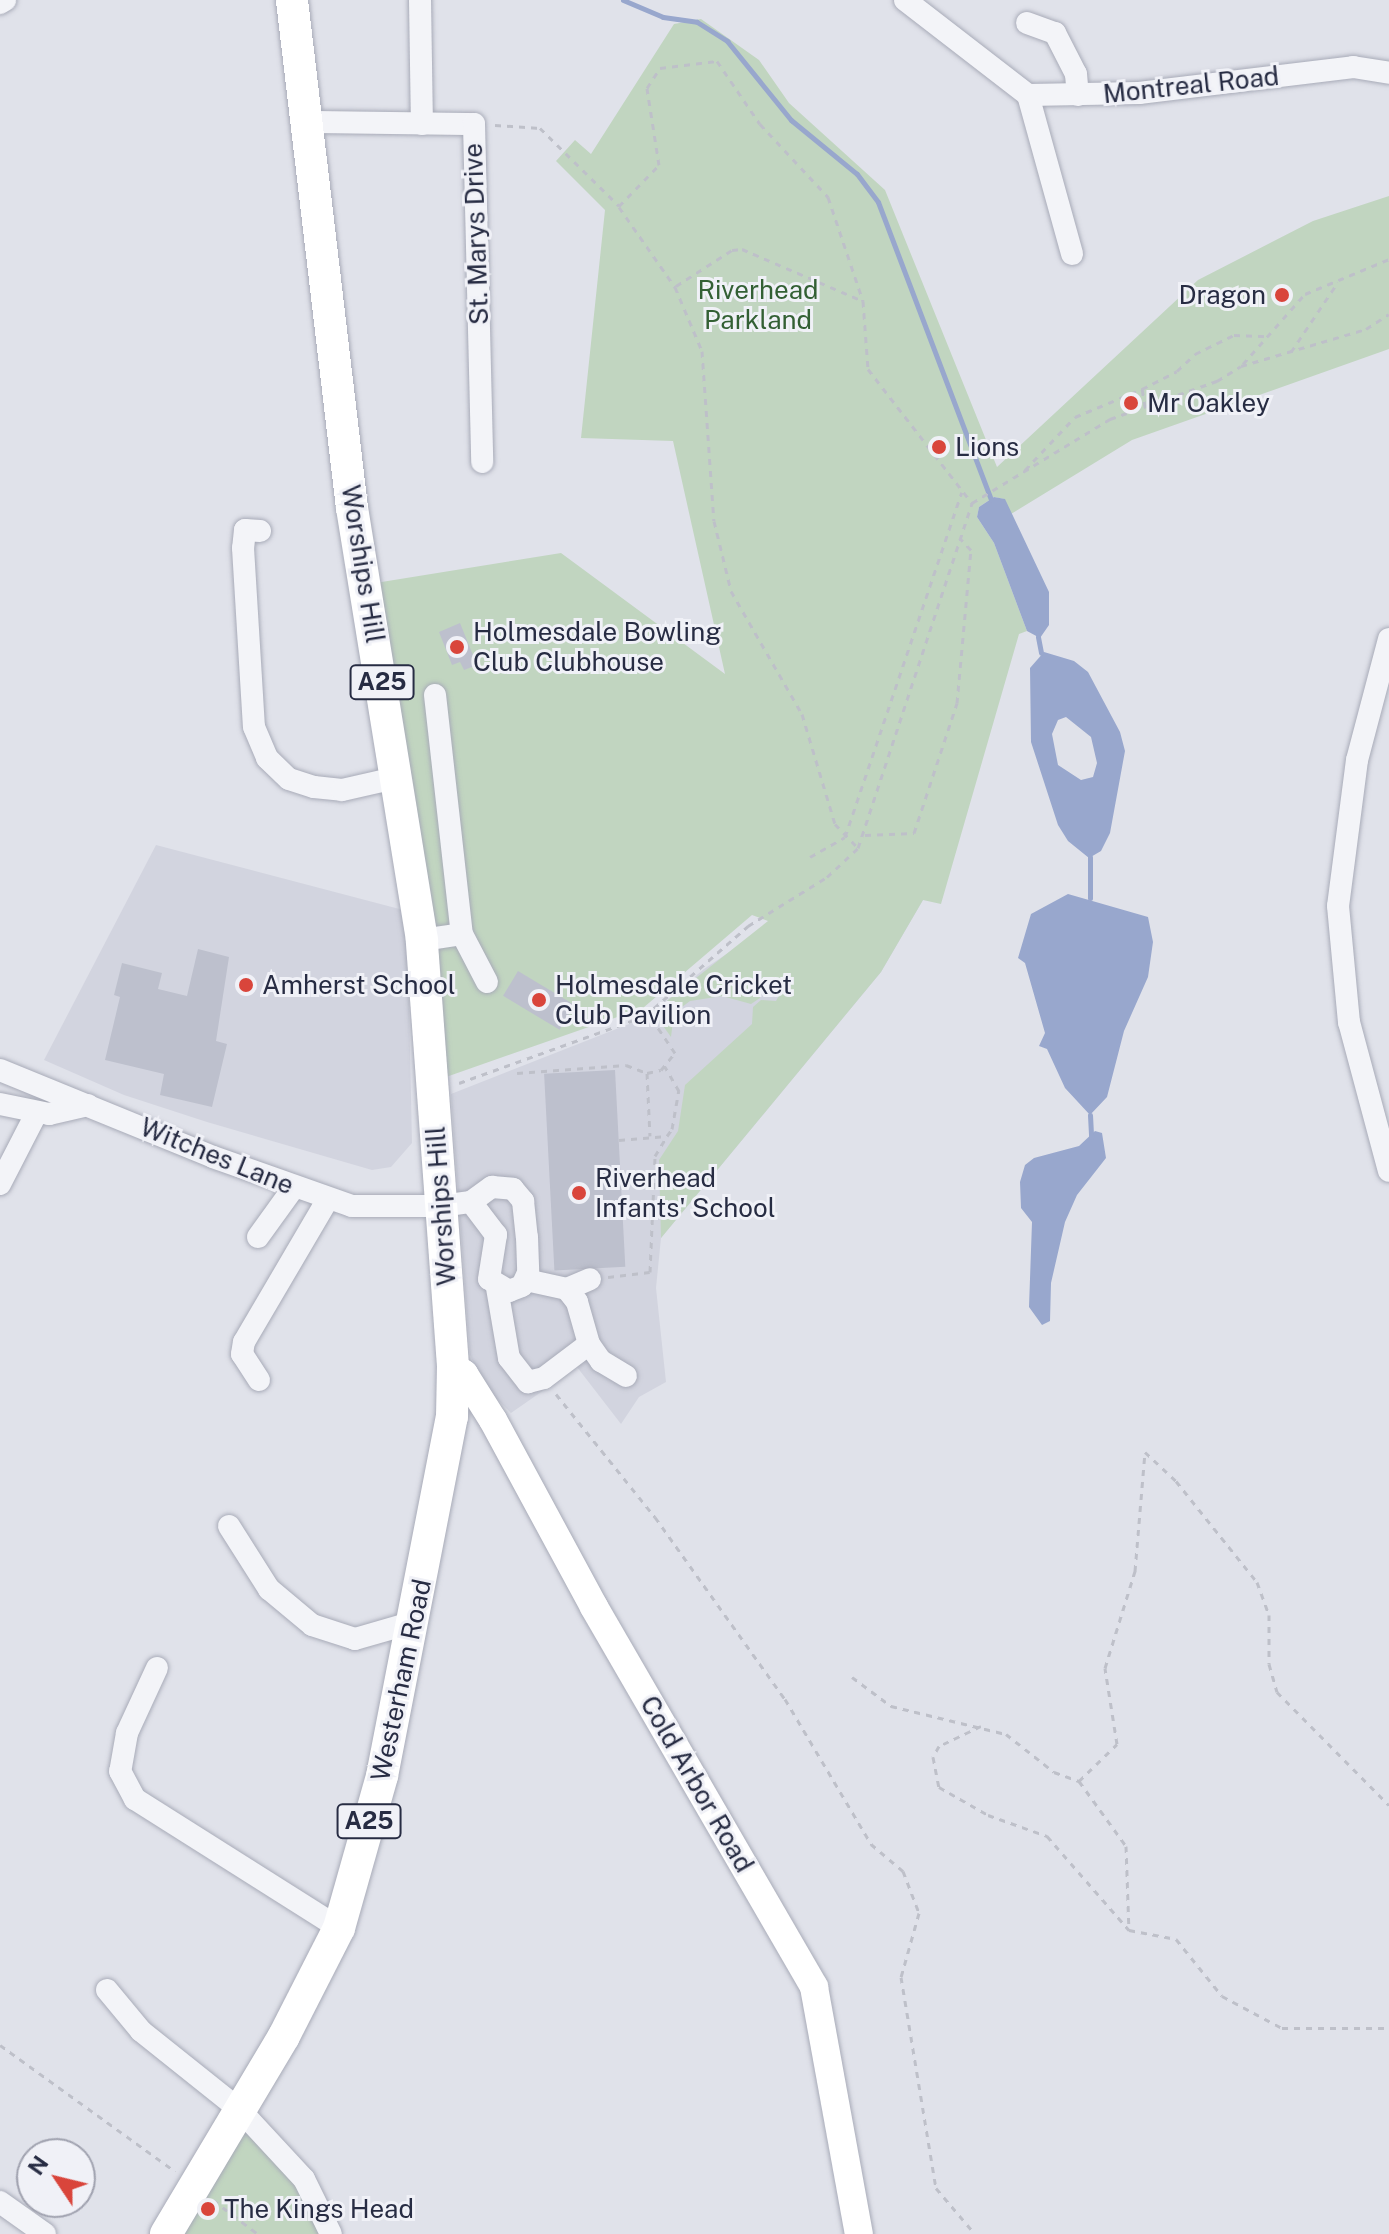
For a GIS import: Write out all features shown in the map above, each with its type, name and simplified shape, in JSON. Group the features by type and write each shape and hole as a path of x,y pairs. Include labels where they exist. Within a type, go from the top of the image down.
{"highway":[{"name":"Worships Hill","path":"292,0 352,508 399,777 422,940 432,1092 456,1204 453,1366"},
{"name":"Westerham Road","path":"166,2234 240,2110 339,1928 382,1776 441,1493 453,1366"}],"main road":[{"name":"Cold Arbor Road","path":"453,1366 464,1374 493,1420 594,1607 814,1987 859,2234"}],"street":[{"path":"0,3 5,0"},
{"path":"420,0 422,124"},
{"path":"905,0 1028,95 1072,254"},
{"path":"1027,23 1055,33 1076,74 1078,95"},
{"name":"Montreal Road","path":"1028,95 1139,93 1353,67 1389,73"},
{"name":"St. Marys Drive","path":"308,122 474,124 482,462"},
{"path":"245,533 248,678 254,727 267,758 289,779 314,787 342,790 399,777"},
{"path":"1389,639 1357,760 1338,906 1349,1022 1389,1171"},
{"path":"435,695 462,934 487,982"},
{"path":"422,940 462,934"},
{"name":"Witches Lane","path":"0,1070 328,1199 352,1206 456,1204"},
{"path":"0,1104 37,1112 88,1105"},
{"path":"0,1184 37,1112"},
{"path":"456,1204 502,1186 523,1201 526,1280"},
{"path":"258,1237 294,1187"},
{"path":"259,1380 242,1354 244,1342 328,1199"},
{"path":"456,1204 496,1235 489,1279 497,1288 509,1358 528,1382 544,1378 589,1344"},
{"path":"497,1288 509,1291 526,1280 567,1289 590,1279"},
{"path":"567,1289 577,1302 589,1344 601,1361 626,1376"},
{"path":"229,1526 244,1543 269,1589 312,1625 355,1639 414,1622"},
{"path":"157,1668 127,1733 120,1771 135,1799 339,1928"},
{"path":"107,1990 141,2031 240,2110 304,2179 331,2234"},
{"path":"0,2202 45,2234"}],"path":[{"path":"619,206 659,165 647,88 660,68 717,61 760,124 828,197 863,301 868,369 972,503"},
{"path":"474,124 540,128 619,206 675,287 702,351 714,521 731,591 802,714 835,824 858,848"},
{"path":"675,287 732,250 742,249 863,301"},
{"path":"1241,366 1305,294 1389,259"},
{"path":"1291,352 1340,280"},
{"path":"432,1092 527,1062 648,1013 748,926 827,877 858,848 972,503 1110,419 1241,366 1366,329 1389,314"},
{"path":"1021,474 1075,417 1142,389 1234,335 1268,336"},
{"path":"1142,389 1145,407"},
{"path":"810,857 845,837 962,490"},
{"path":"863,835 914,833 957,703 971,550 960,538"},
{"path":"590,1279 650,1272 655,1156 676,1124 679,1097 665,1067 673,1047 648,1013"},
{"path":"517,1073 626,1065 647,1073 665,1067"},
{"path":"647,1073 650,1137"},
{"path":"619,1140 667,1136"},
{"path":"544,1378 655,1517 785,1699 871,1844 903,1871 919,1913 901,1977 936,2188 975,2234"},
{"path":"1079,1781 1117,1744 1105,1668 1135,1571 1145,1452 1176,1481 1257,1582 1269,1615 1269,1664 1277,1692 1389,1805"},
{"path":"852,1677 891,1706 1006,1734 1054,1772 1079,1781 1126,1846 1129,1930"},
{"path":"981,1726 939,1746 933,1757 939,1787 988,1815 1047,1836 1129,1930 1176,1939 1222,1996 1282,2028 1389,2028"},
{"path":"0,2045 258,2234"}],"shaded area":[{"name":"Amherst School","path":"156,845 407,911 412,1143 391,1167 372,1170 207,1122 124,1095 44,1060"},
{"name":"Riverhead Infants' School","path":"836,881 923,900 881,972 661,1238 656,1288 666,1382 639,1397 621,1424 577,1367 511,1413 484,1386 470,1355 451,1094 647,1017 704,969"}],"green space":[{"name":"Riverhead Parkland","path":"701,19 759,60 789,103 885,190 997,467 1198,280 1313,221 1389,196 1389,349 1132,440 1011,514 1004,499 994,497 979,507 977,517 994,543 1027,631 1019,634 941,904 923,900 881,972 661,1238 659,1160 678,1131 685,1085 752,1024 753,1007 761,1000 776,1001 781,992 778,983 768,980 761,983 760,998 751,1004 722,996 690,1001 674,1013 671,1037 653,1012 768,921 752,915 643,1008 429,1083 363,585 561,553 725,674 673,441 581,438 605,210 556,161 575,140 591,154 674,24"},
{"path":"243,2130 297,2186 322,2234 181,2234"}],"water":[{"path":"994,497 1005,499 1049,592 1049,625 1040,638 1027,631 994,543 977,517 979,507"},
{"path":"1044,652 1074,661 1088,672 1120,732 1125,751 1110,833 1101,851 1089,858 1068,841 1058,825 1031,742 1030,668","holes":["1066,717 1091,737 1097,763 1093,777 1081,780 1058,765 1052,734 1058,720"]},
{"path":"1068,894 1148,917 1153,942 1148,977 1124,1031 1107,1097 1090,1115 1065,1088 1047,1049 1039,1046 1045,1033 1025,963 1018,958 1031,914"},
{"path":"1095,1131 1102,1133 1106,1158 1077,1195 1065,1222 1051,1283 1050,1321 1042,1325 1029,1307 1032,1222 1021,1208 1020,1182 1025,1165 1034,1158 1079,1146"}],"building":[{"name":"Holmesdale Bowling Club Clubhouse","path":"460,623 477,665 464,670 460,662 452,665 439,632"},
{"name":"Amherst School","path":"198,949 229,957 216,1041 227,1044 212,1107 160,1095 164,1074 105,1060 120,997 114,995 122,963 162,973 158,989 187,996"},
{"name":"Holmesdale Cricket Club Pavilion","path":"518,971 575,1005 560,1030 503,996"},
{"path":"615,1070 625,1267 554,1270 544,1074"}],"waterway":[{"path":"623,0 663,17 697,22 727,41 791,120 857,174 878,202 991,499"},
{"path":"1038,637 1041,653"},
{"path":"1090,857 1090,898"},
{"path":"1090,1115 1091,1137"}],"place":[{"name":"Dragon","path":"1282,295"},
{"name":"Mr Oakley","path":"1131,403"},
{"name":"Lions","path":"939,447"},
{"name":"Holmesdale Bowling Club Clubhouse","path":"457,647"},
{"name":"Amherst School","path":"246,985"},
{"name":"Holmesdale Cricket Club Pavilion","path":"539,1000"},
{"name":"Riverhead Infants' School","path":"579,1193"},
{"name":"The Kings Head","path":"208,2209"}]}
